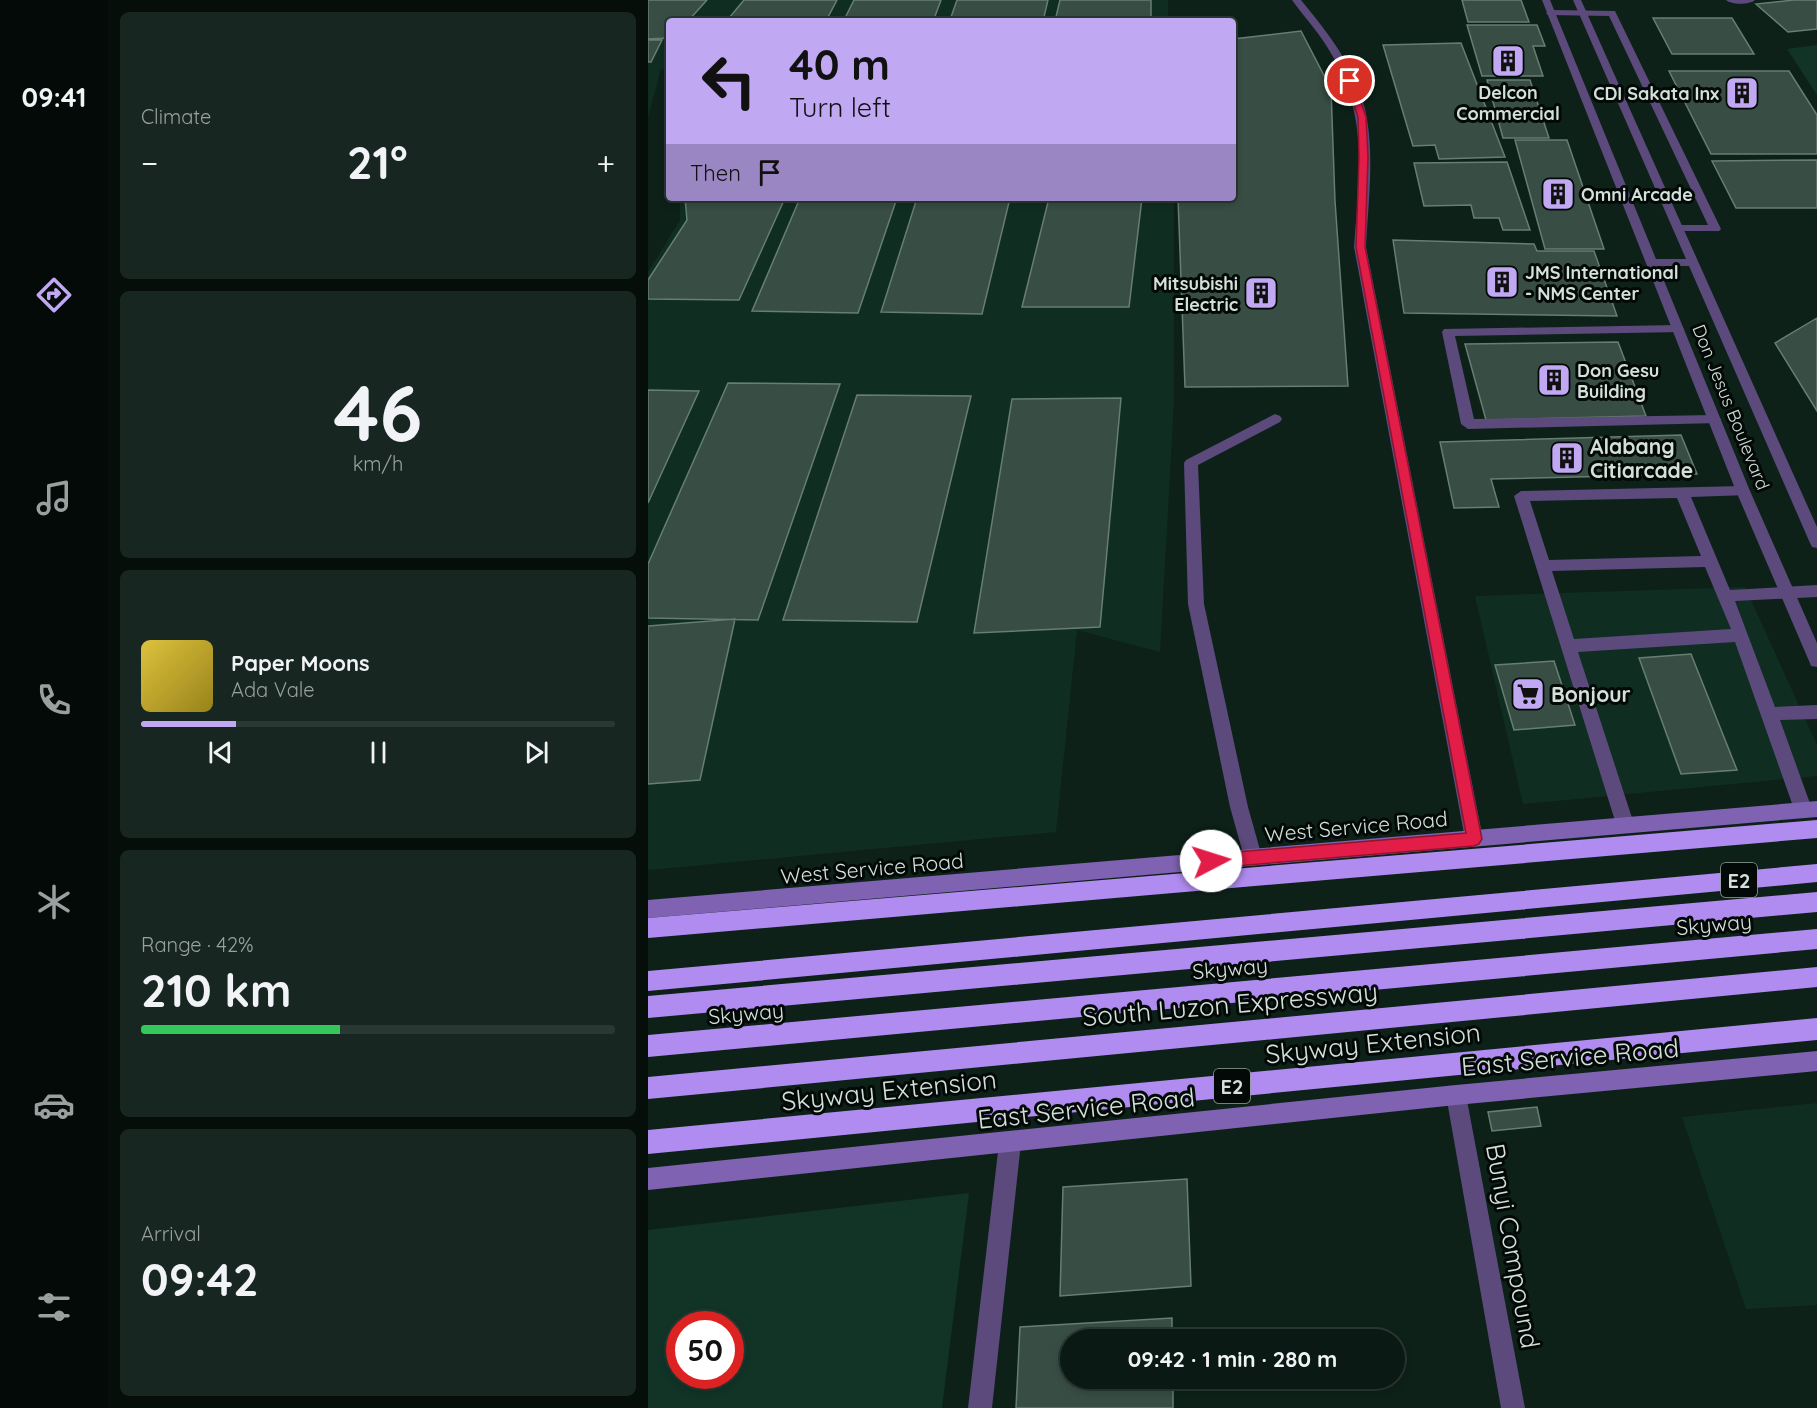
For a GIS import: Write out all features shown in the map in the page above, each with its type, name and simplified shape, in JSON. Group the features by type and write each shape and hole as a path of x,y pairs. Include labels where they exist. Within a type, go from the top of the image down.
{"highway":[{"name":"E2","path":"648,928 1817,829"},
{"name":"E2","path":"648,981 1817,873"},
{"name":"Skyway","path":"648,1007 1817,902"},
{"name":"Skyway","path":"648,1046 1817,939"},
{"name":"South Luzon Expressway","path":"648,1088 1817,977"},
{"name":"Skyway Extension","path":"648,1142 1817,1029"}],"main road":[{"name":"West Service Road","path":"648,909 1810,809"},
{"name":"East Service Road","path":"648,1179 1456,1095 1817,1061"}],"street":[{"path":"1296,0 1333,48 1350,81 1362,117 1360,247 1474,839"},
{"name":"Don Jesus Boulevard","path":"1546,0 1743,491 1817,661"},
{"name":"Don Jesus Boulevard","path":"1577,0 1817,543"},
{"path":"1730,0 1751,0"},
{"path":"1551,13 1612,13 1714,229 1678,228"},
{"path":"1651,262 1693,262"},
{"path":"1678,329 1448,332 1468,424 1714,420"},
{"path":"1253,857 1239,807 1196,604 1191,463 1275,418"},
{"path":"1624,824 1521,496 1743,491"},
{"path":"1682,493 1726,596 1769,714 1810,809"},
{"path":"1543,566 1711,561"},
{"path":"1726,596 1817,591"},
{"path":"1568,646 1741,635"},
{"path":"1769,714 1817,711"},
{"name":"Bunyi Compound","path":"1456,1095 1513,1408"},
{"path":"980,1408 1010,1143"}],"shaded area":[{"path":"648,0 1168,0 1168,18 666,18 666,69 661,69 648,117"},
{"path":"1817,45 1817,95 1787,49"},
{"name":"Mitsubishi Electric","path":"680,201 1174,201 1174,401 1160,652 1077,630 1056,832 648,870 648,272 680,220"},
{"path":"1745,587 1817,745 1817,776 1523,804 1475,596"},
{"path":"1817,1103 1817,1305 1746,1309 1682,1117"},
{"path":"969,1193 942,1408 648,1408 648,1230"}],"building":[{"path":"648,0 707,0 691,18 666,18 666,38 648,39"},
{"path":"744,0 837,0 828,18 729,18"},
{"path":"854,0 941,0 934,18 845,18"},
{"path":"957,0 1048,0 1044,17 951,17"},
{"path":"1060,0 1151,0 1151,18 1056,18"},
{"path":"1462,0 1521,0 1529,22 1468,22"},
{"path":"1817,0 1817,29 1788,32 1756,4"},
{"path":"1653,18 1732,18 1754,54 1672,54"},
{"name":"Delcon Commercial","path":"1467,25 1537,25 1545,46 1533,46 1543,76 1482,76"},
{"name":"Mitsubishi Electric","path":"1301,31 1331,89 1335,201 1348,386 1185,387 1178,201 1236,201 1236,39"},
{"path":"648,40 662,40 651,62 648,62"},
{"path":"1461,43 1505,157 1439,159 1435,145 1413,146 1383,45"},
{"name":"CDI Sakata Inx","path":"1669,71 1789,71 1817,115 1817,154 1711,154"},
{"path":"1487,80 1530,80 1549,138 1503,138"},
{"name":"Omni Arcade","path":"1515,140 1567,140 1604,249 1545,249"},
{"path":"1817,160 1817,208 1736,208 1712,161"},
{"path":"1507,162 1530,230 1503,230 1499,218 1474,218 1471,205 1424,206 1414,163"},
{"path":"685,201 784,201 739,300 648,299 648,280 687,220"},
{"path":"799,201 896,201 858,313 752,311"},
{"path":"916,201 1009,201 982,314 881,312"},
{"path":"1048,201 1142,201 1129,307 1022,307"},
{"name":"JMS International - NMS Center","path":"1393,240 1534,244 1537,251 1594,251 1617,316 1404,313"},
{"path":"1817,318 1817,411 1775,343"},
{"name":"Don Gesu Building","path":"1618,342 1646,416 1486,420 1465,344"},
{"path":"728,383 840,384 758,620 648,618 648,564"},
{"path":"648,390 699,391 648,503"},
{"path":"857,395 971,396 917,622 783,620"},
{"path":"1121,398 1100,627 974,633 1012,399"},
{"name":"Alabang Citiarcade","path":"1681,435 1697,474 1491,479 1499,507 1454,508 1440,442"},
{"path":"735,619 700,780 648,784 648,626"},
{"path":"1691,654 1737,770 1681,774 1639,658"},
{"path":"1554,661 1575,725 1514,730 1495,665"},
{"path":"1537,1107 1541,1126 1492,1131 1488,1112"},
{"path":"1187,1179 1191,1286 1060,1296 1063,1187"},
{"path":"1172,1318 1172,1329 1060,1329 1060,1389 1173,1389 1173,1408 1016,1408 1020,1327"}],"place":[{"name":"Delcon Commercial","path":"1508,61"},
{"name":"CDI Sakata Inx","path":"1742,93"},
{"name":"Omni Arcade","path":"1558,194"},
{"name":"JMS International - NMS Center","path":"1502,282"},
{"name":"Mitsubishi Electric","path":"1261,293"},
{"name":"Don Gesu Building","path":"1554,380"},
{"name":"Alabang Citiarcade","path":"1567,458"},
{"name":"Bonjour","path":"1528,694"}],"route":[{"path":"1211,861 1474,839 1460,774 1405,470 1360,247 1362,117 1350,81"}]}
